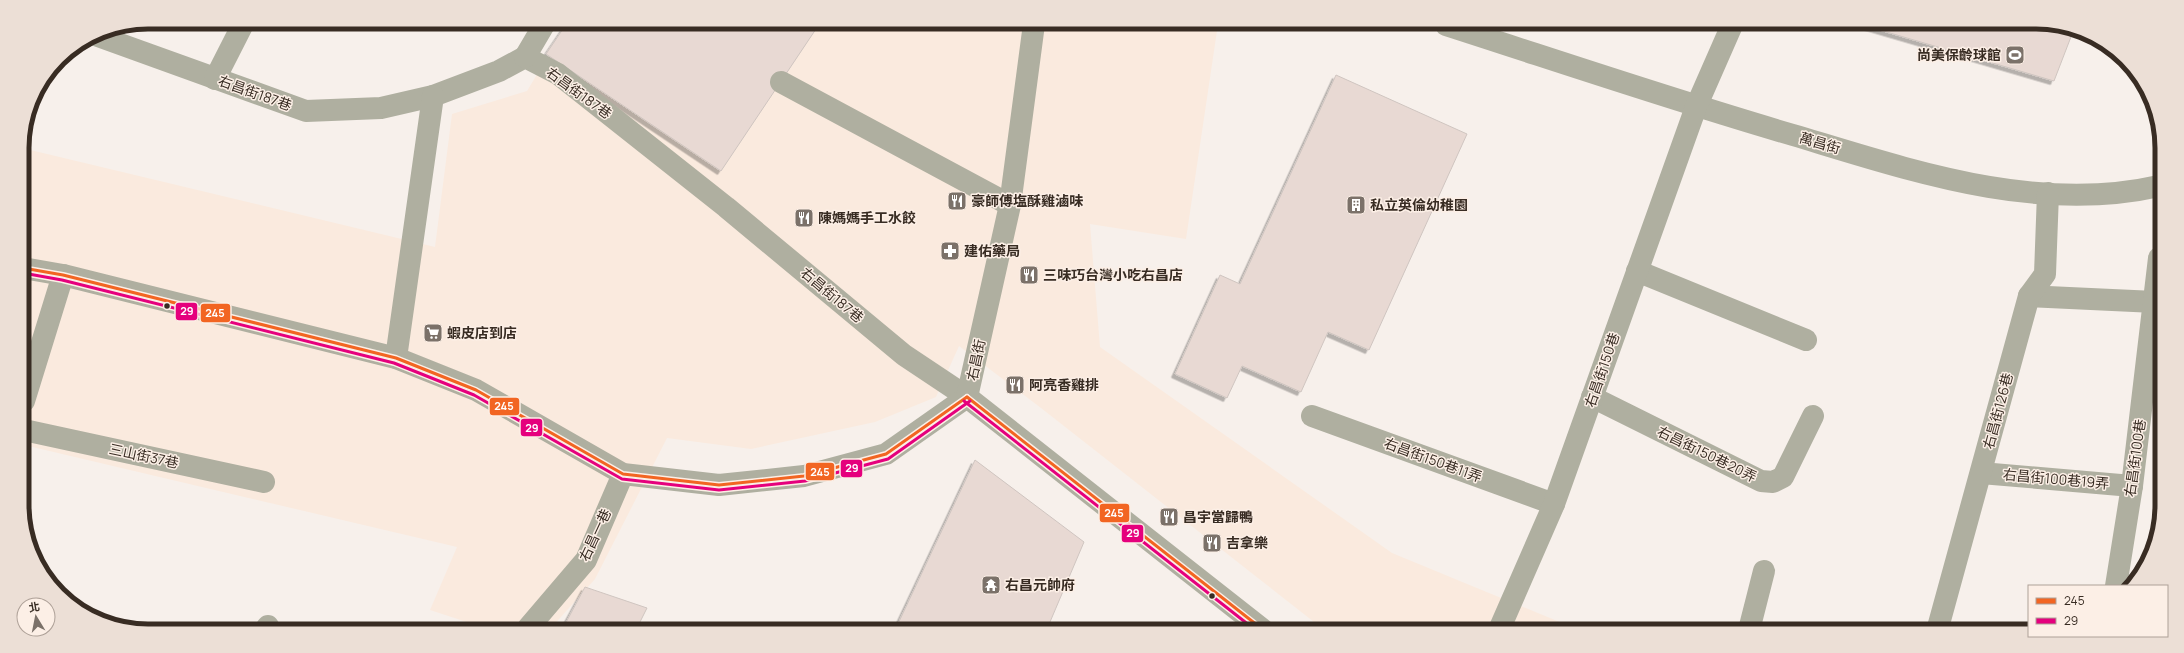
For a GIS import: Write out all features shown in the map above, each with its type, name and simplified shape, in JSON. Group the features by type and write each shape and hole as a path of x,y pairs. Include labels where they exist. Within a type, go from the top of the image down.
{"street":[{"path":"215,79 240,29"},
{"path":"525,57 541,29"},
{"name":"右昌街","path":"1033,29 1010,205 967,397 1256,624"},
{"name":"萬昌街","path":"1473,29 1494,32 1696,107 1916,171 1977,185 2048,193 2101,194 2134,191 2155,187"},
{"name":"右昌街150巷","path":"1502,624 1554,504 1696,107 1731,29"},
{"name":"右昌街187巷","path":"103,38 306,111 381,108 434,96 499,72 525,57 558,74 726,207 904,355 967,397"},
{"path":"781,82 1010,205"},
{"path":"396,358 434,96"},
{"name":"右昌街126巷","path":"1940,624 2029,296 2045,274 2048,193"},
{"path":"29,269 63,275 396,358 476,390 623,474 718,485 804,476 886,454 967,397"},
{"path":"1637,271 1806,340"},
{"path":"29,385 63,275"},
{"path":"2029,296 2155,302"},
{"name":"右昌街100巷","path":"2116,585 2132,486 2155,302"},
{"name":"右昌街150巷20弄","path":"1592,397 1761,481 1773,482 1783,477 1813,416"},
{"name":"右昌街150巷11弄","path":"1312,416 1554,504"},
{"name":"三山街37巷","path":"29,431 264,482"},
{"name":"右昌街100巷19弄","path":"1981,472 2132,486"},
{"name":"右昌一巷","path":"531,624 586,560 623,474"},
{"path":"1751,624 1764,571"}],"shaded area":[{"path":"564,29 1217,29 1186,239 1090,224 1100,347 1392,553 1564,624 1317,624 1041,408 959,346 936,397 875,422 751,449 667,438 595,579 555,624 473,624 430,610 457,547 29,446 29,150 435,247 452,114 527,91"}],"building":[{"path":"563,29 816,29 721,171 546,54"},
{"name":"尚美保齡球館","path":"1876,29 2036,29 2067,33 2072,35 2054,81"},
{"name":"私立英倫幼稚園","path":"1336,75 1467,134 1369,350 1328,332 1301,392 1242,366 1227,398 1175,374 1220,275 1240,284"},
{"name":"右昌元帥府","path":"975,460 1084,542 1049,624 898,624"},
{"path":"585,587 647,608 639,624 565,624"}],"transit line":[{"name":"245","path":"29,269 63,275 396,358 476,390 623,474 719,485 804,476 886,454 967,397"},
{"name":"29","path":"29,274 62,280 394,363 474,395 622,479 719,490 805,481 888,459 970,401"},
{"name":"245","path":"967,397 1256,624"},
{"name":"29","path":"964,401 1248,624"}],"place":[{"name":"尚美保齡球館","path":"2015,55"},
{"name":"豪師傅塩酥雞滷味","path":"957,201"},
{"name":"私立英倫幼稚園","path":"1356,205"},
{"name":"陳媽媽手工水餃","path":"804,218"},
{"name":"建佑藥局","path":"950,251"},
{"name":"三味巧台灣小吃右昌店","path":"1029,275"},
{"name":"蝦皮店到店","path":"433,333"},
{"name":"阿亮香雞排","path":"1015,385"},
{"name":"昌宇當歸鴨","path":"1169,517"},
{"name":"吉拿樂","path":"1212,543"},
{"name":"右昌元帥府","path":"991,585"}]}
